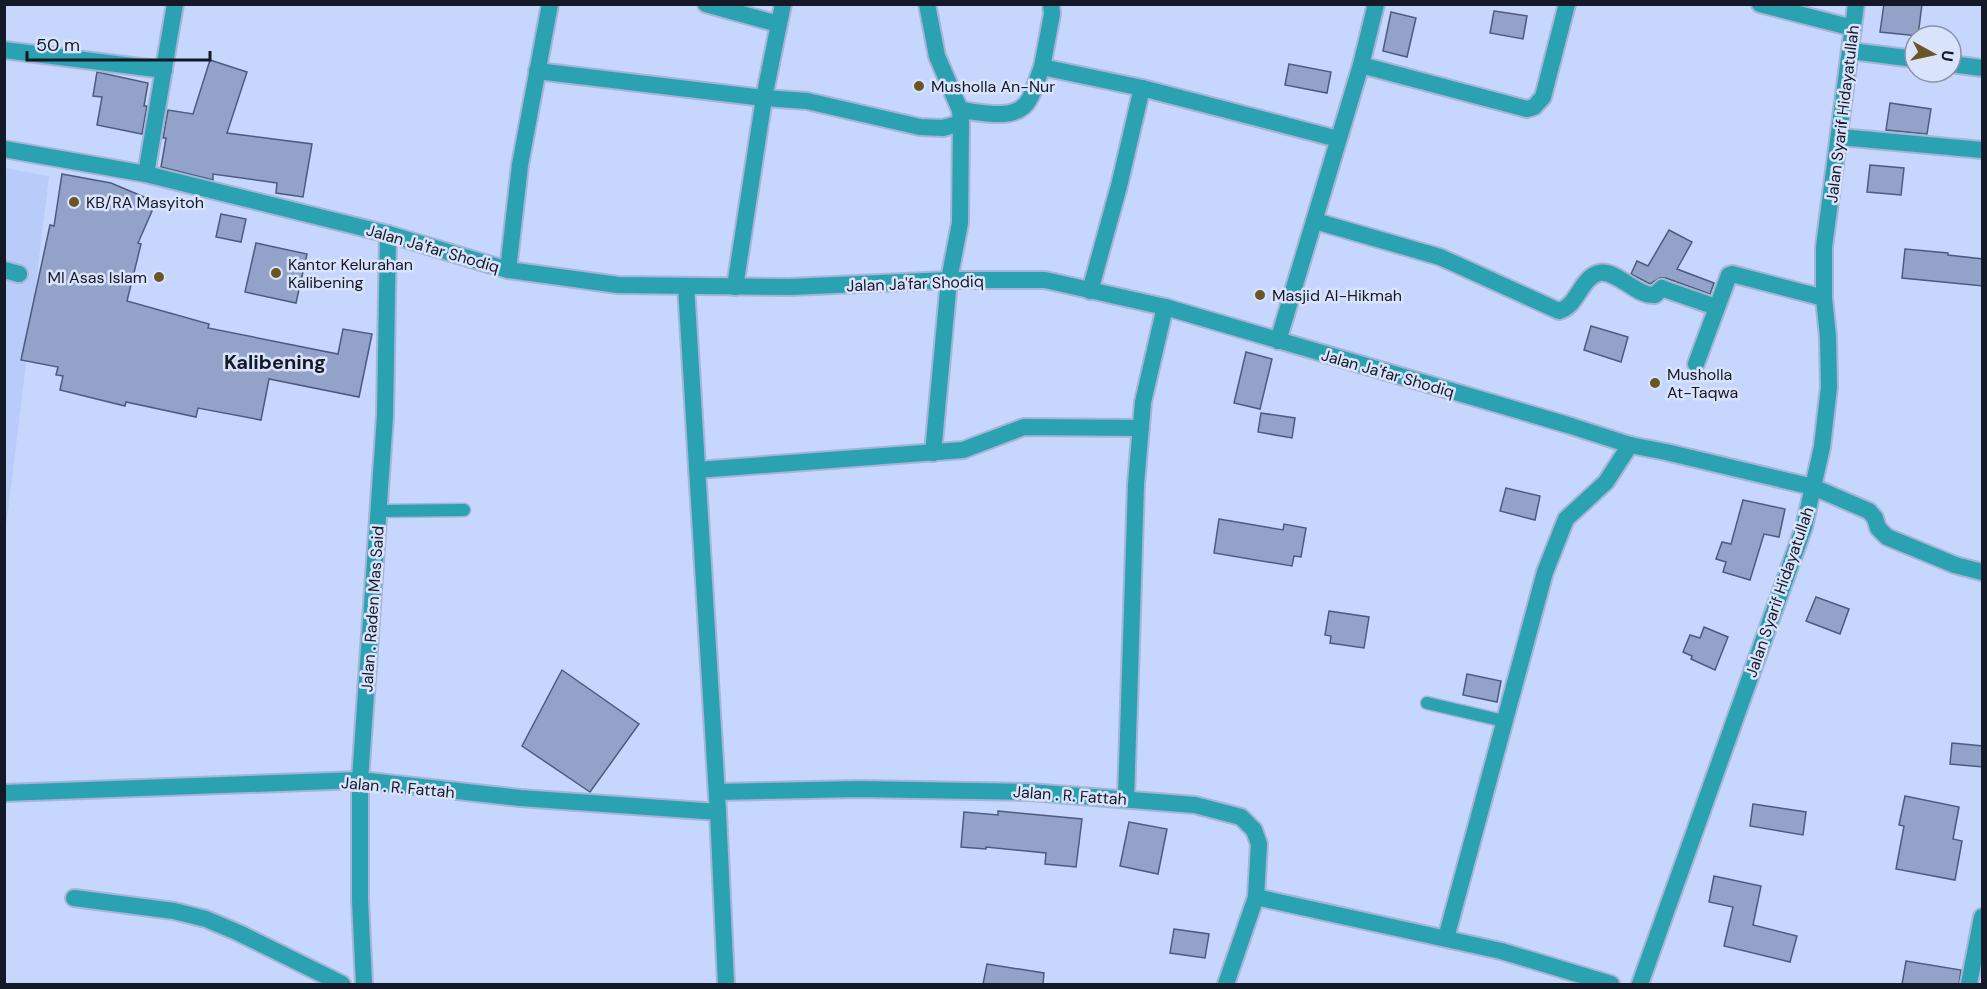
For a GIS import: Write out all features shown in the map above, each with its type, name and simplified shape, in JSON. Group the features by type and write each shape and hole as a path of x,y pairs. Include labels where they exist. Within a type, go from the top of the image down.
{"street":[{"path":"146,174 175,4"},
{"path":"508,270 520,165 550,4"},
{"path":"706,4 778,24"},
{"path":"735,287 764,98 783,4"},
{"path":"927,4 937,56 961,116 960,224 949,280 933,453"},
{"path":"537,71 807,101 920,127 943,128 961,116 1003,115 1020,109 1029,101 1042,67 1052,14 1051,4"},
{"path":"1278,340 1361,65 1376,4"},
{"path":"1361,65 1527,109 1533,107 1543,97 1567,4"},
{"path":"1760,4 1853,28"},
{"name":"Jalan Syarif Hidayatullah","path":"1640,984 1804,526 1822,447 1829,387 1828,337 1824,298 1824,247 1856,4"},
{"path":"4,50 164,70"},
{"path":"1851,51 1903,58"},
{"path":"1963,66 1983,68"},
{"path":"1042,67 1142,88 1338,139"},
{"path":"1090,291 1119,186 1142,88"},
{"path":"1840,137 1983,150"},
{"name":"Jalan Ja'far Shodiq","path":"4,149 146,174 388,234 508,270 618,285 790,287 949,280 1045,280 1165,308 1630,445 1813,487 1869,511 1875,518 1878,528 1887,537 1955,565 1983,572"},
{"path":"1315,221 1440,257 1559,311 1566,308 1591,278 1600,273 1607,274 1647,295 1655,295 1662,288 1716,307"},
{"name":"Jalan . Raden Mas Said","path":"364,984 360,900 360,780 385,416 388,234"},
{"path":"1696,364 1726,279 1732,274 1824,298"},
{"path":"686,286 717,792 726,984"},
{"path":"1126,799 1136,484 1143,402 1165,308"},
{"path":"697,470 963,450 1024,427 1141,428"},
{"path":"1446,938 1545,572 1566,519 1606,482 1630,445"},
{"name":"Jalan . R. Fattah","path":"4,793 360,780 520,798 718,812"},
{"name":"Jalan . R. Fattah","path":"717,792 858,789 1030,792 1195,805 1241,817 1254,830 1259,844 1256,897 1226,984"},
{"path":"1256,897 1501,951 1611,984"},
{"path":"74,898 174,911 206,919 342,984"},
{"path":"1969,984 1983,916"}],"lane":[{"path":"379,511 464,510"},
{"path":"1427,703 1504,721"}],"shaded area":[{"path":"5,168 49,176 5,535"}],"building":[{"path":"1884,4 1922,4 1920,24 1903,24 1903,34 1880,32"},
{"path":"1494,11 1527,16 1523,39 1490,33"},
{"path":"1391,12 1416,18 1407,57 1383,51"},
{"path":"210,60 247,72 227,133 312,144 303,197 276,193 277,183 213,174 213,180 161,167 168,110 193,114"},
{"path":"1289,64 1331,72 1327,93 1285,85"},
{"path":"97,72 148,83 142,134 97,125 102,97 93,96"},
{"path":"1890,103 1931,109 1927,134 1886,130"},
{"path":"1870,165 1904,168 1901,195 1867,192"},
{"path":"62,174 111,183 156,202 138,243 141,244 127,301 209,324 208,328 338,354 343,329 372,334 359,397 269,379 261,420 198,408 196,417 126,402 125,406 60,390 63,376 56,375 58,367 21,360 50,225 54,226"},
{"path":"221,214 246,219 241,242 216,237"},
{"path":"1669,230 1692,242 1677,269 1714,283 1710,294 1666,278 1660,278 1650,284 1631,274 1637,261 1648,266"},
{"name":"Kantor Kelurahan Kalibening","path":"256,243 307,254 296,303 245,292"},
{"path":"1905,249 1983,259 1983,286 1902,278"},
{"path":"1591,326 1628,337 1621,362 1584,350"},
{"path":"1246,352 1272,359 1260,409 1234,403"},
{"path":"1261,413 1295,418 1292,438 1258,432"},
{"path":"1506,488 1540,496 1535,520 1500,511"},
{"path":"1743,500 1785,509 1779,537 1764,534 1750,580 1723,572 1726,562 1716,559 1722,542 1731,544"},
{"path":"1219,519 1283,530 1284,524 1306,528 1301,557 1294,556 1292,566 1214,553"},
{"path":"1816,597 1849,609 1840,634 1806,621"},
{"path":"1329,611 1369,617 1364,648 1330,643 1331,636 1325,635"},
{"path":"1704,627 1728,637 1715,670 1691,659 1692,656 1683,652 1690,635 1700,638"},
{"path":"562,670 639,724 590,792 522,746"},
{"path":"1467,674 1501,681 1497,702 1463,695"},
{"path":"1952,743 1983,746 1983,767 1950,764"},
{"path":"1905,796 1959,807 1953,839 1962,841 1955,880 1896,869 1904,826 1899,825"},
{"path":"1753,804 1806,812 1803,835 1750,826"},
{"path":"998,811 1082,819 1076,867 1045,864 1046,853 961,847 964,812 998,815"},
{"path":"1129,822 1167,829 1158,874 1120,866"},
{"path":"1714,876 1761,886 1753,925 1797,936 1790,962 1724,946 1733,907 1709,902"},
{"path":"1174,929 1209,934 1205,958 1170,953"},
{"path":"1906,961 1961,970 1959,984 1902,984"},
{"path":"987,964 1044,973 1043,984 983,984"}],"place":[{"name":"Musholla An-Nur","path":"919,86"},
{"name":"KB/RA Masyitoh","path":"74,202"},
{"name":"Kantor Kelurahan Kalibening","path":"276,273"},
{"name":"MI Asas Islam","path":"159,277"},
{"name":"Masjid Al-Hikmah","path":"1260,295"},
{"name":"Musholla At-Taqwa","path":"1655,383"}],"district":[{"name":"Kalibening","path":"275,362"}]}
